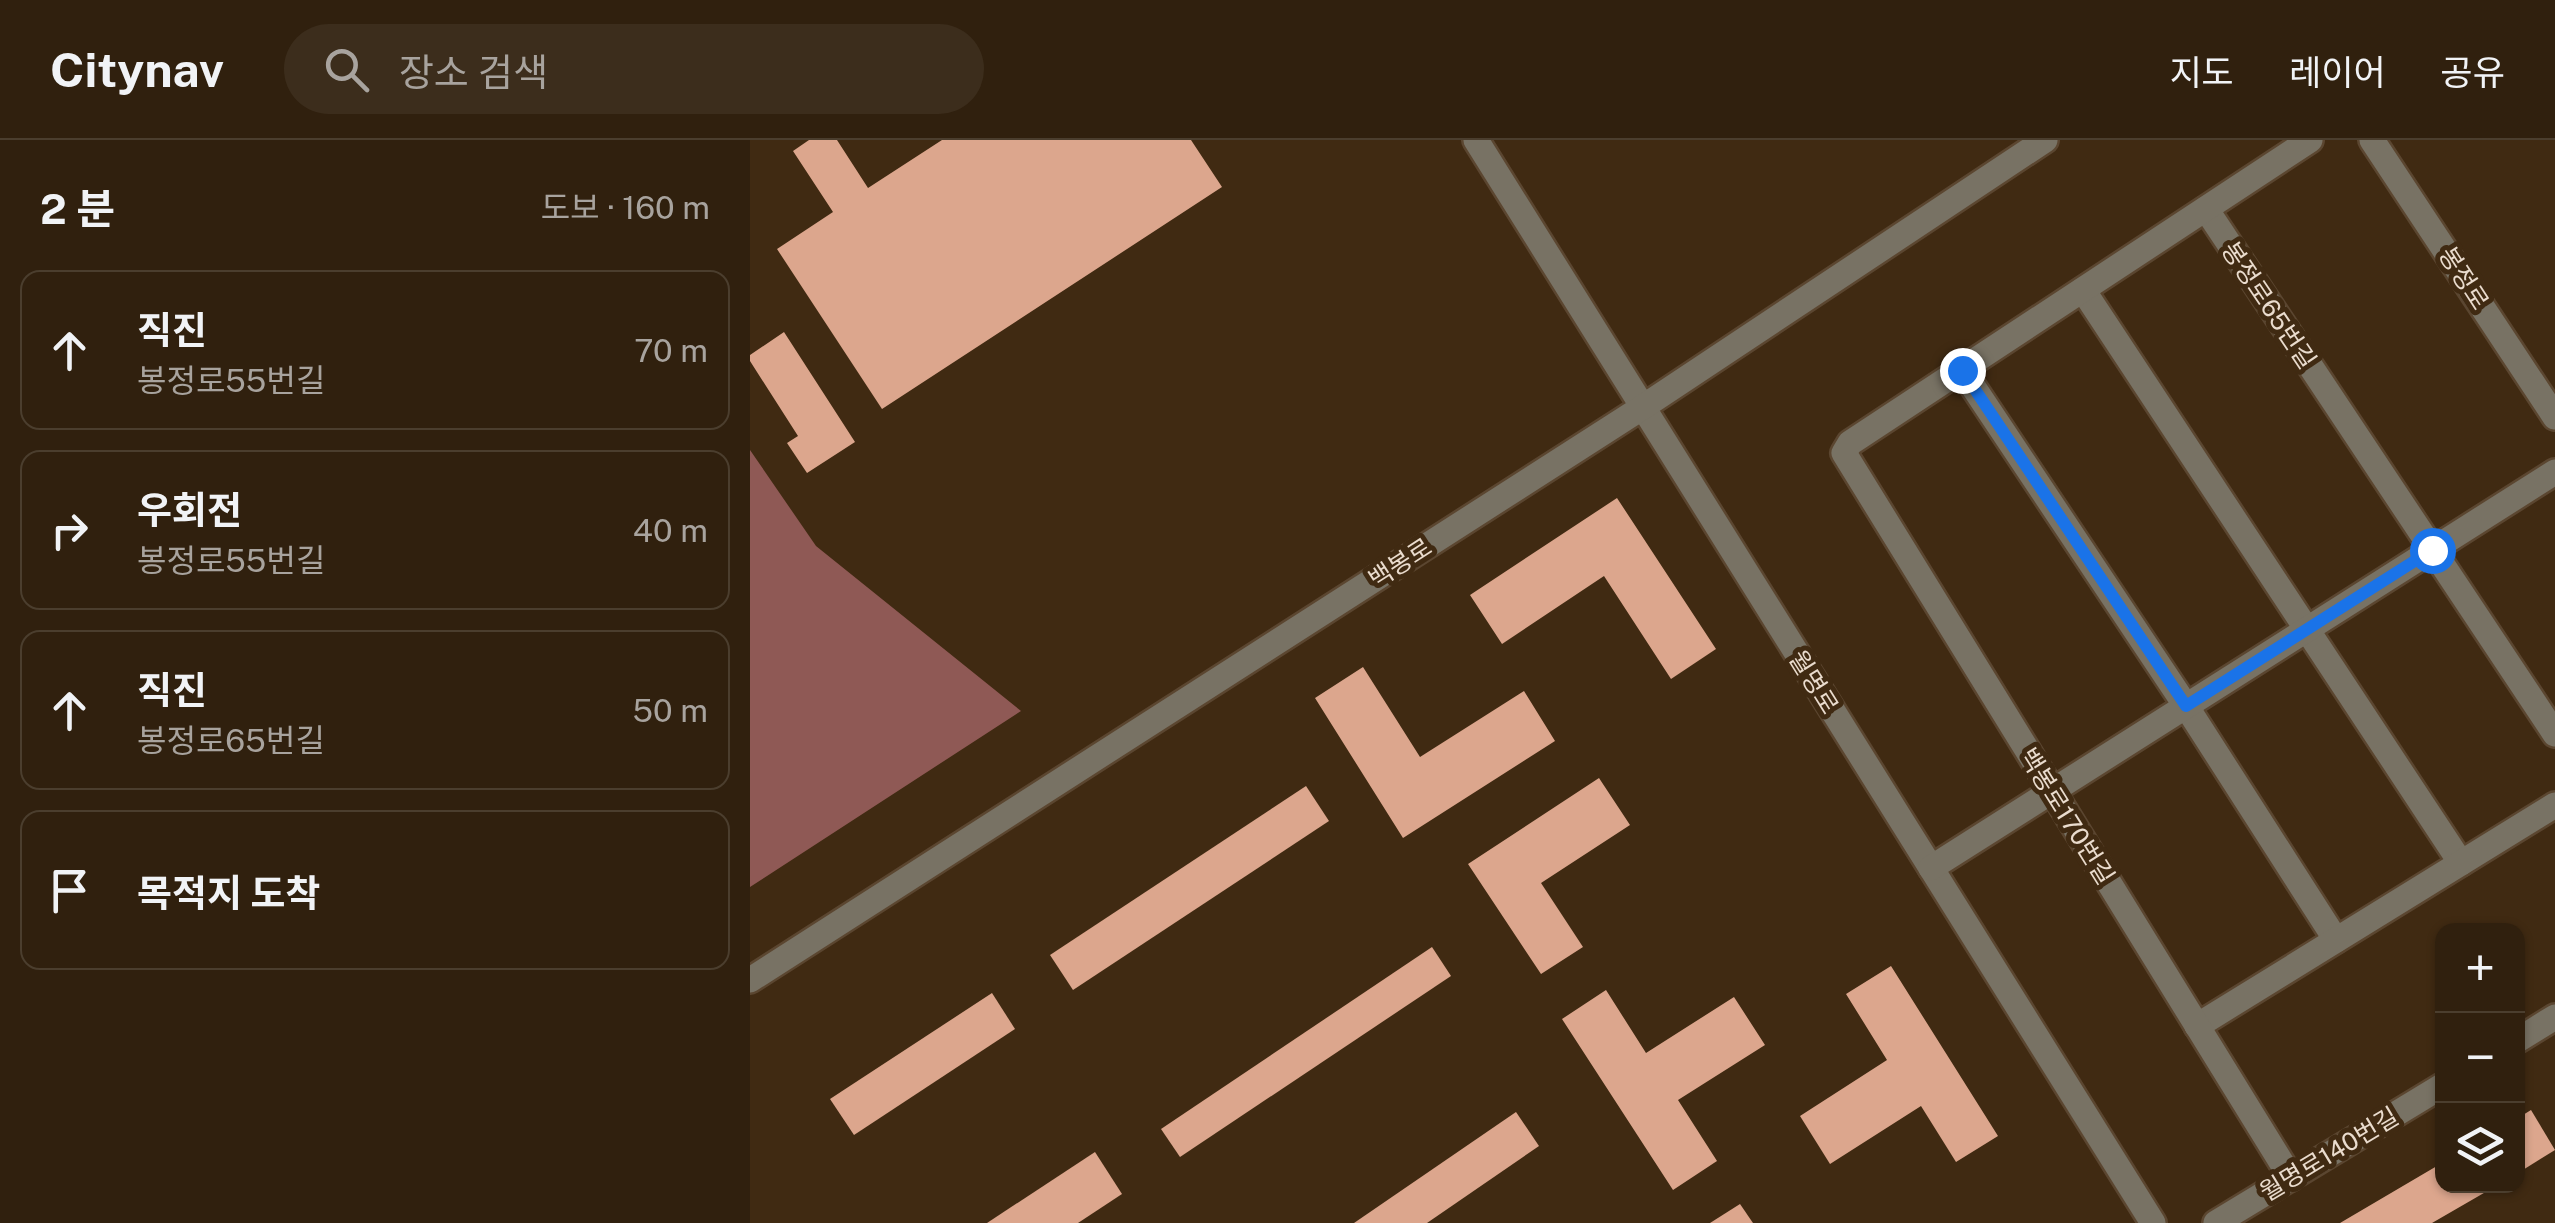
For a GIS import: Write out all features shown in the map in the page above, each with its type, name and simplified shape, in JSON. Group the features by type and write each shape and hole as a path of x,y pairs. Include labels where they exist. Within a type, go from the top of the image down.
{"street":[{"name":"월명로","path":"1476,140 2154,1223"},
{"name":"백봉로","path":"750,980 1643,407 2046,140"},
{"path":"2310,140 1962,370 2336,940"},
{"name":"봉정로","path":"2372,140 2554,414"},
{"name":"봉정로65번길","path":"2206,209 2555,734"},
{"path":"2082,290 2461,863"},
{"name":"백봉로170번길","path":"1962,370 1850,444 1844,454 2290,1178"},
{"path":"1931,868 2555,472"},
{"path":"2197,1026 2555,805"},
{"path":"2525,1036 2555,1017"},
{"name":"월명로140번길","path":"2216,1223 2435,1090"}],"shaded area":[{"path":"750,450 816,546 1021,711 750,887"}],"building":[{"path":"809,140 837,140 868,188 942,140 1191,140 1222,187 882,409 777,249 833,212 793,151"},
{"path":"784,332 855,442 807,473 787,443 798,436 750,361 750,355"},
{"path":"1617,498 1716,649 1671,679 1604,576 1502,644 1470,595"},
{"path":"1363,667 1420,757 1524,691 1555,741 1403,838 1315,698"},
{"path":"1599,778 1630,825 1541,883 1583,947 1541,974 1468,864"},
{"path":"1306,786 1329,821 1073,990 1050,955"},
{"path":"1432,947 1451,976 1180,1157 1161,1129"},
{"path":"1891,966 1998,1136 1956,1162 1921,1106 1830,1164 1800,1116 1887,1060 1846,994"},
{"path":"1606,990 1646,1053 1734,997 1765,1045 1678,1100 1717,1161 1673,1190 1562,1019"},
{"path":"992,993 1015,1029 854,1135 830,1099"},
{"path":"2531,1110 2555,1150 2525,1169 2525,1114"},
{"path":"1516,1112 1539,1146 1427,1223 1354,1223"},
{"path":"1095,1152 1122,1194 1078,1223 987,1223"},
{"path":"2435,1167 2435,1193 2484,1193 2432,1223 2340,1223"},
{"path":"1740,1204 1753,1223 1710,1223"}],"route":[{"path":"1962,370 2186,706 2432,550"}]}
